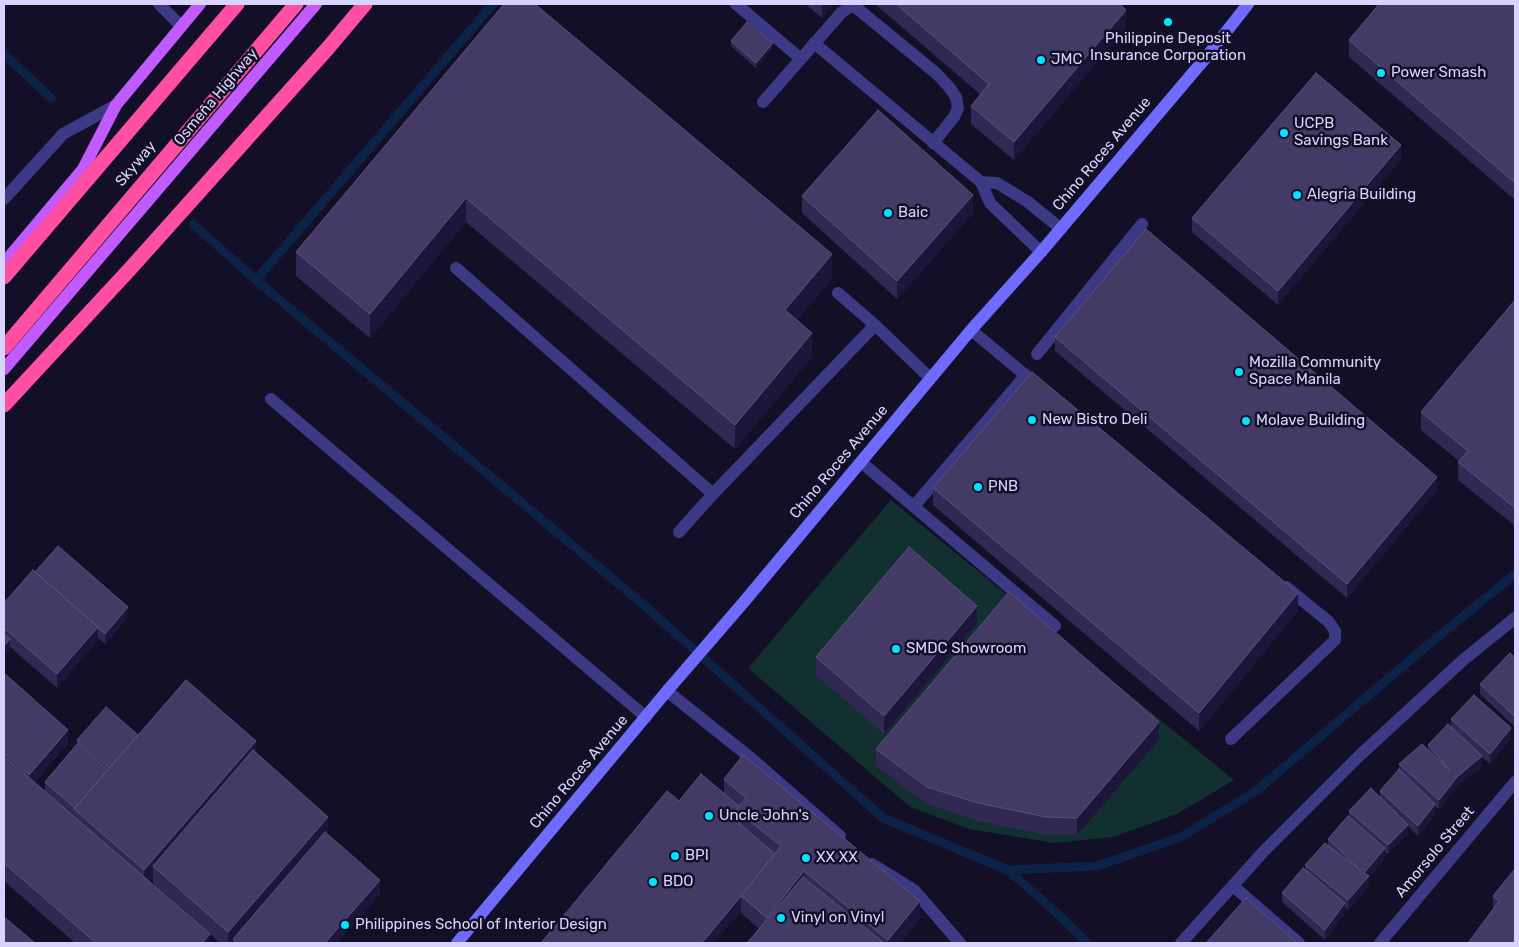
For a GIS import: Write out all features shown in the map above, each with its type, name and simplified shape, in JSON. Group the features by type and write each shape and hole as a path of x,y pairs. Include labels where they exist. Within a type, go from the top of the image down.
{"highway":[{"name":"Skyway","path":"4,277 66,202 237,4"},
{"name":"Skyway","path":"4,348 296,4"},
{"path":"4,405 130,269 328,48 365,4"}],"main road":[{"name":"Osmeña Highway","path":"4,369 316,4"},
{"name":"Chino Roces Avenue","path":"457,943 666,691 743,603 930,378 1041,252 1208,55 1248,4"},
{"path":"4,263 83,169 116,104 181,26 196,5"}],"street":[{"path":"159,4 181,26"},
{"path":"736,4 800,58"},
{"path":"763,102 842,12 853,5 937,74 953,93 958,108 954,117 933,143"},
{"path":"814,43 981,182 990,203 1041,252"},
{"path":"4,199 63,134 116,104"},
{"path":"981,182 997,183 1028,202 1060,228"},
{"path":"1037,354 1142,224"},
{"path":"456,268 713,494"},
{"path":"838,293 875,325 930,378"},
{"path":"680,532 713,494 875,325"},
{"path":"971,330 1054,398"},
{"path":"914,506 1026,375"},
{"path":"271,399 646,717"},
{"path":"861,462 1055,626"},
{"path":"1231,739 1335,640 1336,631 1329,622 1275,578"},
{"path":"1181,943 1264,851 1358,757 1462,661 1515,618"},
{"path":"666,691 752,759 875,866 914,890 960,943"},
{"name":"Amorsolo Street","path":"1380,943 1515,782"},
{"path":"1233,886 1299,943"}],"green space":[{"path":"891,500 1234,780 1177,814 1113,837 1054,843 969,829 910,807 748,668"}],"building":[{"path":"504,4 535,4 832,254 785,310 812,333 735,425 466,198 370,314 296,252"},
{"path":"896,4 1120,4 1126,10 1014,142 971,106 989,84"},
{"path":"1379,4 1515,4 1515,183 1349,40"},
{"path":"747,22 773,43 756,63 731,41"},
{"name":"Alegria Building","path":"1316,73 1401,145 1278,291 1192,218"},
{"name":"Baic","path":"878,110 973,195 897,281 802,196"},
{"name":"Molave Building","path":"1146,229 1437,477 1347,584 1055,337"},
{"path":"1515,300 1515,508 1458,462 1468,451 1421,412"},
{"path":"1032,372 1298,593 1199,713 933,488"},
{"path":"58,546 128,607 105,634 35,572"},
{"name":"SMDC Showroom","path":"909,547 977,606 884,716 816,657"},
{"path":"33,570 98,627 57,674 4,628 4,603"},
{"path":"1009,592 1159,722 1077,818 1046,817 978,803 927,787 876,749"},
{"path":"4,634 10,639 4,646"},
{"path":"1510,653 1515,658 1515,717 1480,684"},
{"path":"4,673 68,730 29,775 4,753"},
{"path":"186,680 256,741 144,870 74,809"},
{"path":"1474,695 1511,728 1490,754 1451,719"},
{"path":"106,707 138,735 109,768 77,740"},
{"path":"1448,724 1482,756 1457,777 1439,800 1399,764 1422,744 1450,771 1428,745"},
{"path":"78,743 108,770 75,808 45,782"},
{"path":"253,750 328,817 228,932 153,866"},
{"path":"743,755 920,901 888,940 804,871 767,918 741,896 781,846 736,810 746,798 724,779"},
{"path":"4,756 210,934 202,943 96,943 4,863"},
{"path":"1399,769 1435,804 1418,826 1380,791"},
{"path":"701,774 739,806 732,817 775,854 702,943 541,943 667,791 679,801"},
{"path":"1371,788 1408,825 1388,845 1349,811"},
{"path":"1348,816 1385,848 1364,873 1369,876 1348,900 1305,865 1325,843 1359,869 1328,839"},
{"path":"325,832 380,880 325,943 238,943 233,939"},
{"path":"1303,868 1345,903 1325,930 1282,893"},
{"path":"1515,869 1515,943 1468,943 1499,901 1493,896"},
{"path":"803,877 884,943 747,943"},
{"path":"1246,898 1297,943 1206,943"},
{"path":"4,917 35,943 4,943"}],"waterway":[{"path":"256,280 493,4"},
{"path":"4,54 51,98"},
{"path":"193,224 256,280 645,606 883,818 1008,870 1060,916 1087,943"},
{"path":"1008,870 1097,866 1181,837 1256,791 1429,644 1515,574"}],"place":[{"name":"Philippine Deposit Insurance Corporation","path":"1168,22"},
{"name":"JMC","path":"1041,60"},
{"name":"Power Smash","path":"1381,73"},
{"name":"UCPB Savings Bank","path":"1284,133"},
{"name":"Alegria Building","path":"1297,195"},
{"name":"Baic","path":"888,213"},
{"name":"Mozilla Community Space Manila","path":"1239,372"},
{"name":"New Bistro Deli","path":"1032,420"},
{"name":"Molave Building","path":"1246,421"},
{"name":"PNB","path":"978,487"},
{"name":"SMDC Showroom","path":"896,649"},
{"name":"Uncle John's","path":"709,816"},
{"name":"BPI","path":"675,856"},
{"name":"XX XX","path":"806,858"},
{"name":"BDO","path":"653,882"},
{"name":"Vinyl on Vinyl","path":"781,918"},
{"name":"Philippines School of Interior Design","path":"345,925"}]}
